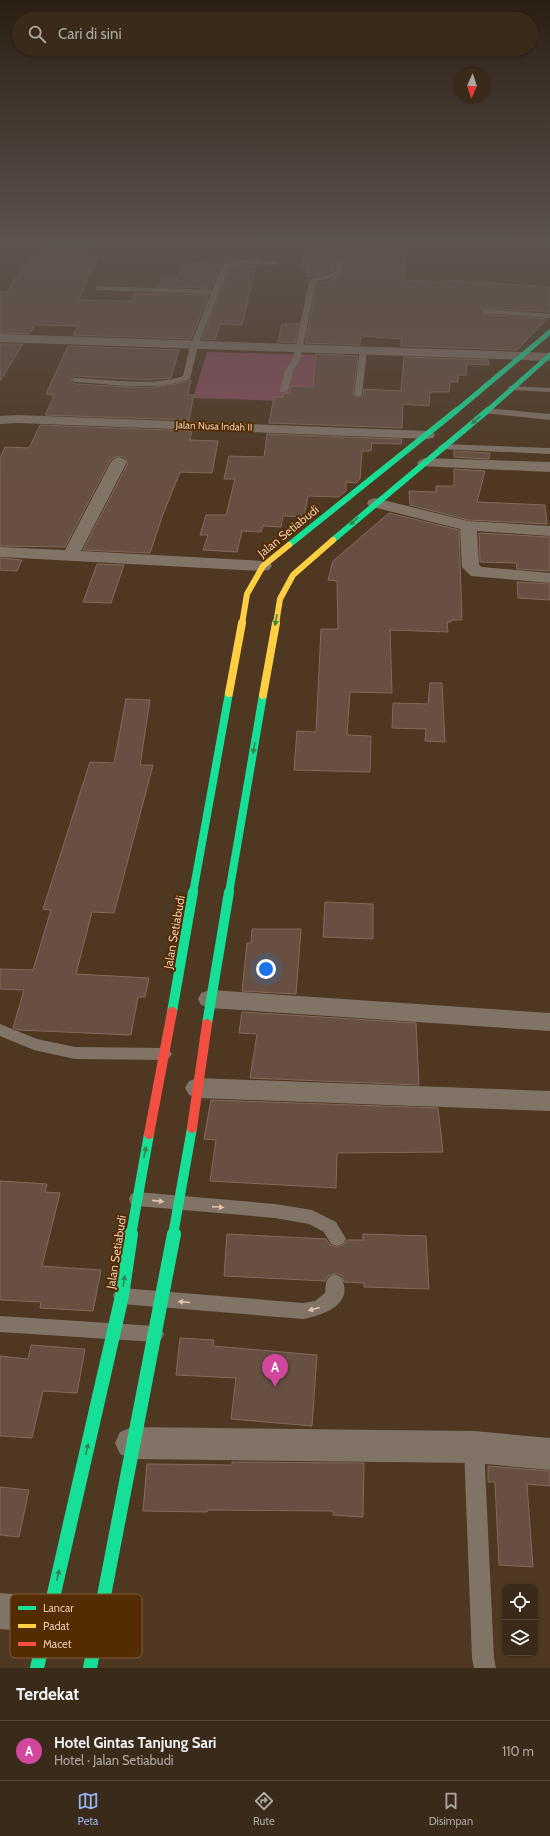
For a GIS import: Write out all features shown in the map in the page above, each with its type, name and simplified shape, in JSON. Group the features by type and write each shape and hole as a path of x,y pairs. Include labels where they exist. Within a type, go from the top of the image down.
{"main road":[{"name":"Jalan Setiabudi","path":"54,1594 122,1296 137,1199 247,594 263,566 428,434 522,357 550,332"},
{"path":"104,1594 132,1443 162,1300 179,1204 198,1088 210,999 280,599 293,575 310,559 375,503 425,463 549,356"},
{"name":"Jalan Setiabudi","path":"37,1668 39,1658"},
{"path":"90,1668 92,1658"}],"street":[{"path":"0,338 522,357 549,356"},
{"name":"Jalan Nusa Indah II","path":"0,420 18,419 428,434"},
{"path":"70,556 120,462"},
{"path":"425,463 550,467"},
{"path":"375,503 468,526 550,531"},
{"path":"468,526 471,567 477,572 550,578"},
{"path":"0,552 263,566"},
{"path":"210,999 550,1022"},
{"path":"198,1088 550,1101"},
{"path":"132,1443 474,1447 550,1454"},
{"path":"0,1611 10,1612"}],"lane":[{"path":"75,380 166,382 182,380 187,377 194,346 203,322"},
{"path":"284,390 290,371 296,360 305,322"},
{"path":"358,394 363,351"},
{"path":"512,388 550,390"},
{"path":"487,410 550,417"},
{"path":"442,447 550,451"},
{"path":"0,1030 34,1044 75,1053 164,1054"},
{"path":"137,1199 179,1204 274,1211 312,1217 330,1227 337,1239"},
{"path":"122,1296 303,1311 319,1308 334,1297 335,1282"},
{"path":"0,1324 155,1334"},
{"path":"474,1447 483,1658 485,1668"}],"shaded area":[{"path":"207,352 321,355 315,402 193,398"}],"building":[{"path":"0,322 198,322 191,339 73,335 78,326 35,325 29,334 0,333"},
{"path":"209,322 243,322 242,325 220,324 215,340 202,339"},
{"path":"309,322 544,322 517,350 400,346 402,339 361,336 360,345 305,343"},
{"path":"282,324 299,324 295,343 278,342"},
{"path":"0,344 23,344 0,381"},
{"path":"68,346 179,350 171,378 144,380 75,376 70,381 75,384 148,388 191,380 188,395 194,395 189,420 45,415 54,396 52,396 52,394 46,394"},
{"path":"316,354 358,356 353,395 357,398 363,396 364,389 401,391 404,357 489,360 489,365 467,364 466,375 458,375 458,382 450,382 449,392 430,392 429,406 403,404 402,428 269,423 274,397 283,397 283,394 289,393 291,386 313,387"},
{"path":"40,425 192,431 190,440 218,441 212,473 180,472 162,517 150,553 83,550 128,463 125,458 120,456 113,458 110,461 65,547 0,546 0,458 5,447 29,448"},
{"path":"267,434 402,439 401,444 372,443 371,451 362,451 360,479 356,483 346,482 346,491 338,497 308,496 304,517 283,516 281,527 263,526 261,532 242,531 237,552 203,550 208,535 200,535 206,515 226,515 235,479 224,479 229,456 264,457"},
{"path":"454,451 490,453 489,459 454,457"},
{"path":"454,469 485,471 477,502 545,505 547,524 468,520 410,505 409,491 436,492 436,486 454,486"},
{"path":"389,513 459,530 462,620 451,620 451,622 447,622 448,632 390,630 392,693 350,692 347,735 371,736 370,772 294,770 297,731 316,732 321,629 338,629 337,581 328,580 333,561"},
{"path":"479,533 550,537 550,571 517,569 516,563 480,562"},
{"path":"0,558 22,560 17,571 0,570"},
{"path":"97,564 124,565 111,603 83,602"},
{"path":"517,582 550,584 550,600 518,598"},
{"path":"430,683 442,683 445,742 425,741 426,729 392,728 393,703 428,704"},
{"path":"126,699 150,700 140,765 153,765 114,913 92,912 76,974 149,978 145,997 138,997 131,1035 19,1030 13,1028 24,990 0,989 0,969 33,970 51,910 43,909 90,762 114,763"},
{"path":"325,902 373,904 373,939 323,937"},
{"path":"252,929 301,929 296,994 242,991 247,943 251,943"},
{"path":"242,1012 416,1023 419,1085 250,1078 257,1034 239,1033"},
{"path":"211,1100 438,1108 443,1152 337,1153 336,1188 210,1181 216,1140 204,1139"},
{"path":"0,1181 47,1184 45,1192 60,1193 42,1266 101,1270 93,1311 40,1308 41,1302 0,1300"},
{"path":"227,1234 326,1239 330,1245 337,1247 343,1245 347,1240 363,1240 363,1234 426,1236 429,1289 364,1287 364,1283 344,1282 342,1276 336,1273 328,1276 325,1281 224,1276"},
{"path":"180,1338 214,1340 213,1346 317,1355 312,1426 231,1419 236,1378 176,1375"},
{"path":"31,1345 85,1349 77,1393 43,1391 32,1438 0,1436 0,1356 28,1359"},
{"path":"232,1462 364,1463 363,1517 333,1515 333,1511 143,1511 147,1464 232,1465"},
{"path":"488,1466 550,1471 550,1486 527,1484 533,1567 499,1565 495,1482 488,1482"},
{"path":"0,1487 29,1490 19,1537 0,1535"}],"traffic: fast":[{"path":"289,545 428,435 550,332"},
{"path":"333,540 487,411 550,355"},
{"path":"172,1012 229,693"},
{"path":"207,1024 263,695"},
{"path":"104,1594 132,1443 162,1300 192,1128"},
{"path":"54,1594 122,1296 140,1178 149,1134"},
{"path":"37,1668 39,1658"},
{"path":"90,1668 92,1658"}],"traffic: slow":[{"path":"263,695 280,599 293,575 333,540"},
{"path":"229,693 247,594 263,566 289,545"}],"traffic: jam":[{"path":"149,1134 172,1012"},
{"path":"192,1128 207,1024"}],"place":[{"name":"Hotel Gintas Tanjung Sari","path":"275,1387"}]}
